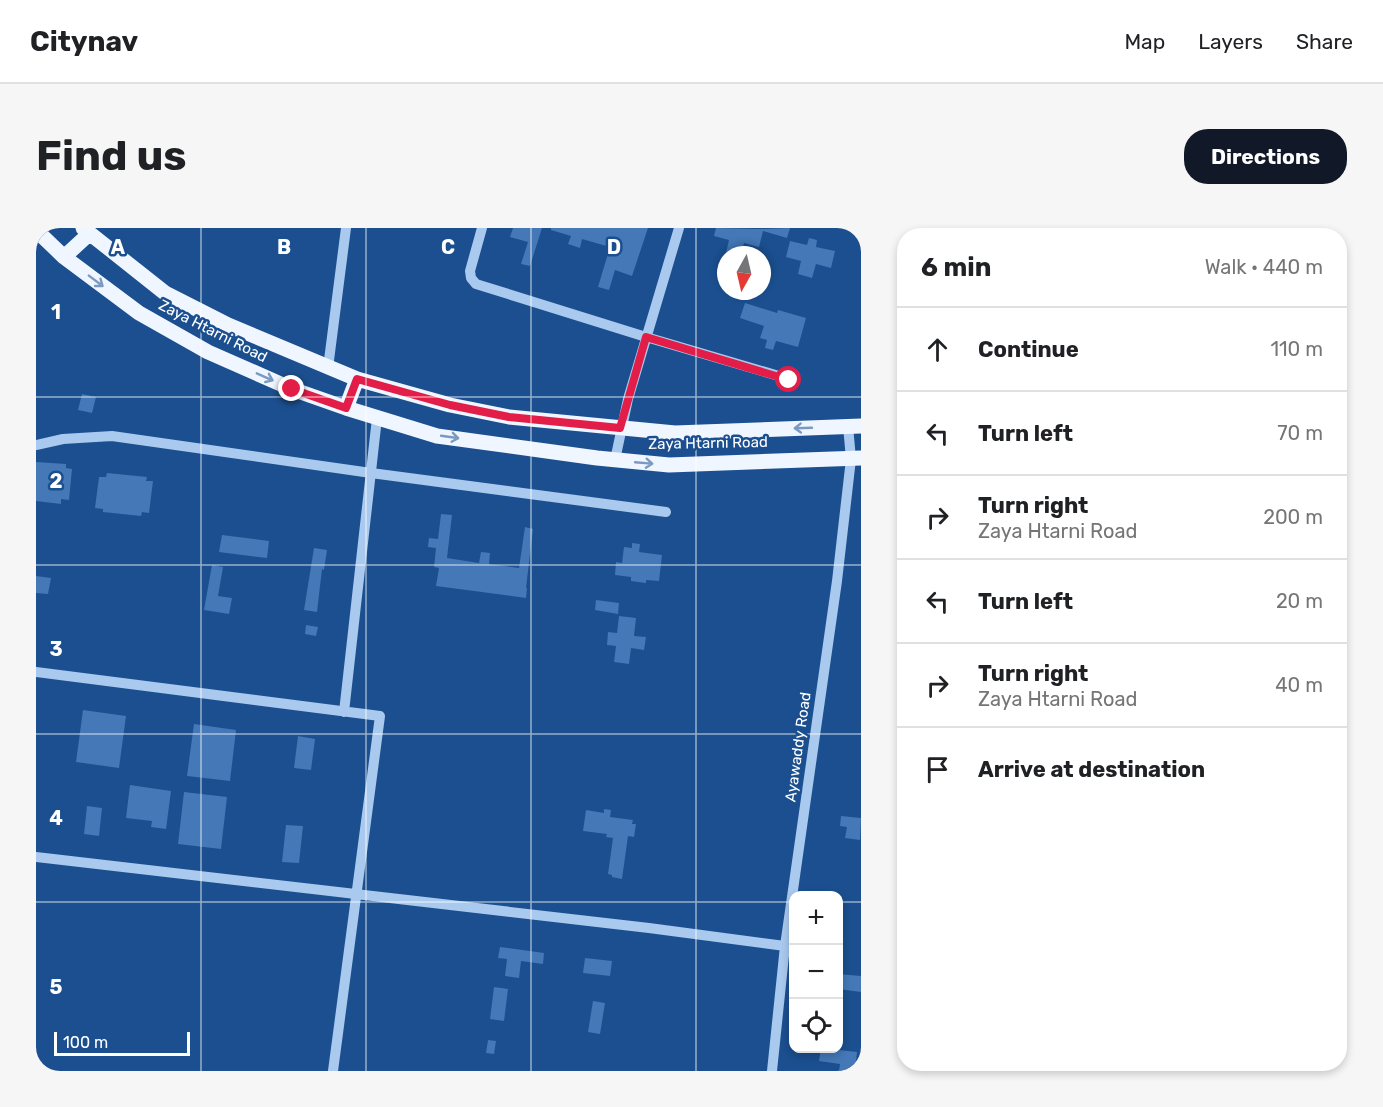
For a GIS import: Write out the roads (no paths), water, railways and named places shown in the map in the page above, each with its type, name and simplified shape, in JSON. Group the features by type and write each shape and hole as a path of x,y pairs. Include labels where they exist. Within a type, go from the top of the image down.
{"main road":[{"name":"Zaya Htarni Road","path":"36,230 64,257 139,313 208,352 292,389 377,418 437,435 615,460 669,465 856,458"},
{"name":"Zaya Htarni Road","path":"86,231 165,293 228,325 357,379 450,405 509,417 675,433 855,426"},
{"path":"64,257 86,231"},
{"path":"346,408 357,379"}],"street":[{"path":"328,368 346,228"},
{"path":"482,228 470,271 472,281 483,287 789,380"},
{"path":"615,460 620,428 679,228"},
{"path":"344,711 377,418"},
{"name":"Ayawaddy Road","path":"772,1071 785,946 856,458 855,426"},
{"path":"36,445 63,439 112,436 666,512"},
{"path":"36,672 380,716 333,1071"},
{"path":"36,857 785,946"}]}
